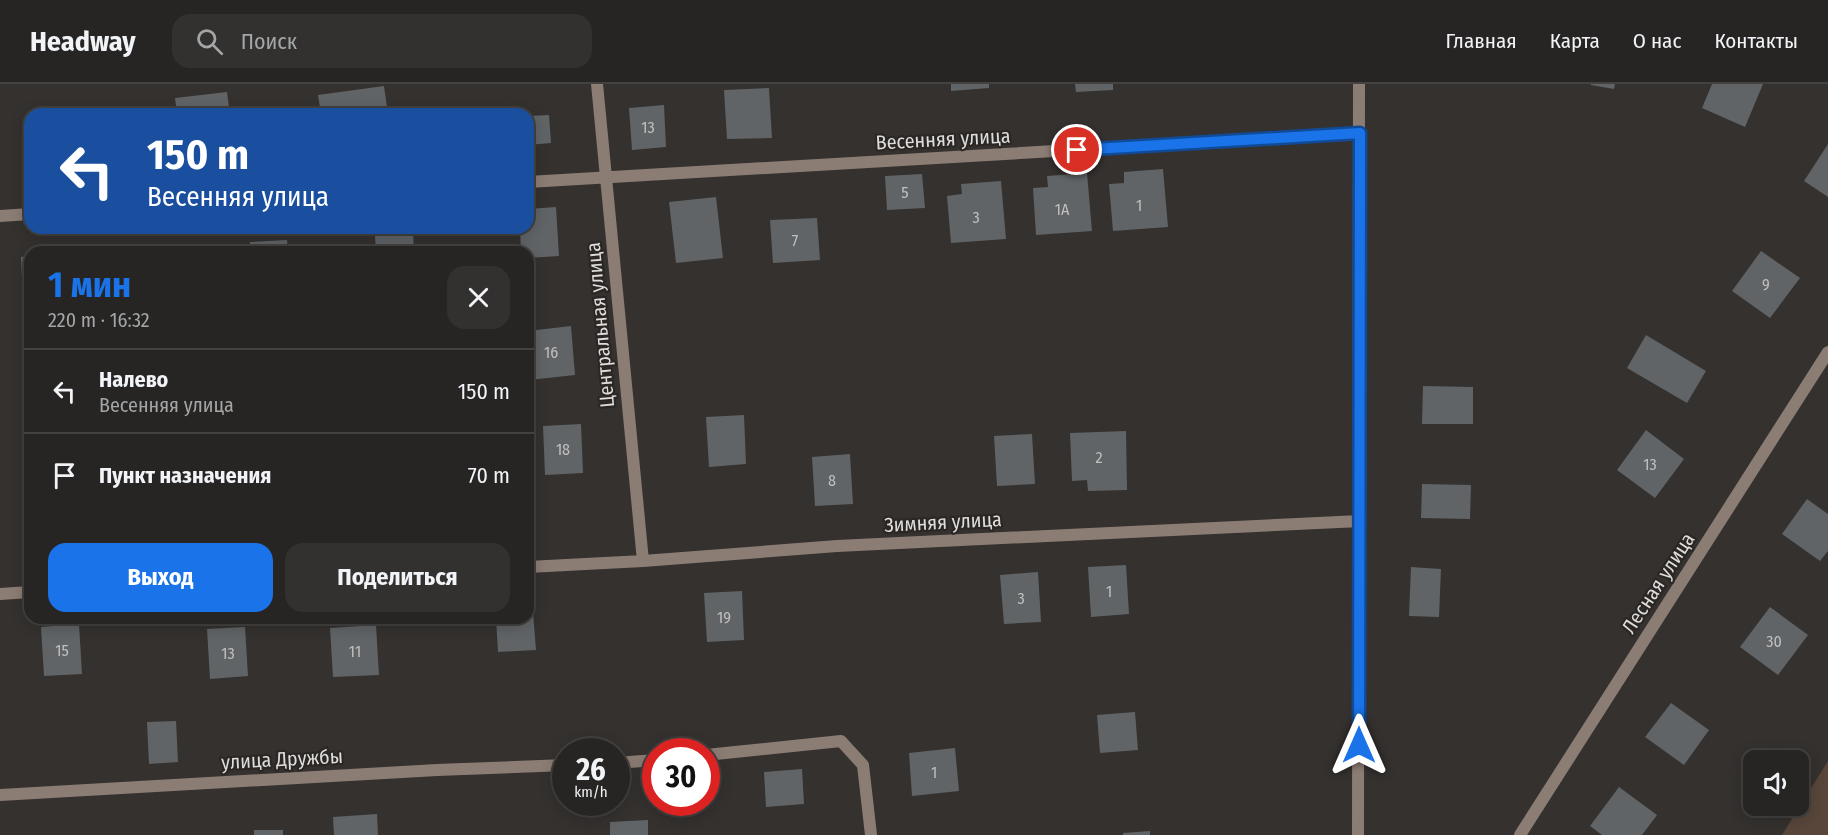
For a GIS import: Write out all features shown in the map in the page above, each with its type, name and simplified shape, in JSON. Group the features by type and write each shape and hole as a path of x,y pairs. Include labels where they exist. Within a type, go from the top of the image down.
{"street":[{"name":"Центральная улица","path":"597,84 643,561"},
{"path":"1358,835 1359,84"},
{"name":"Весенняя улица","path":"534,182 1360,133"},
{"path":"0,216 24,214"},
{"name":"Лесная улица","path":"1520,835 1828,352"},
{"name":"Зимняя улица","path":"534,567 837,546 1360,521"},
{"path":"0,594 24,592"},
{"path":"720,754 841,741 863,765 871,835"},
{"name":"улица Дружбы","path":"0,795 414,771 552,766"}],"shaded area":[{"path":"1828,761 1828,835 1782,835 1794,816 1809,816 1809,792"}],"building":[{"path":"951,84 989,84 989,88 951,91"},
{"path":"1075,84 1113,84 1113,90 1076,92"},
{"path":"1591,84 1615,84 1614,89"},
{"path":"1712,84 1763,84 1745,127 1702,108"},
{"path":"384,86 387,108 320,108 318,95"},
{"path":"769,88 772,138 727,139 724,90"},
{"path":"227,92 229,108 176,108 175,98"},
{"path":"664,105 666,147 632,150 629,108"},
{"path":"549,115 551,143 534,144 534,116"},
{"path":"1828,144 1828,197 1804,181"},
{"path":"1163,169 1168,227 1113,231 1109,184 1124,183 1124,172"},
{"path":"1087,173 1092,231 1036,235 1033,188 1048,187 1047,176"},
{"path":"922,174 925,208 887,210 885,176"},
{"path":"1001,181 1006,239 951,243 947,196 962,194 961,184"},
{"path":"716,197 723,258 676,263 669,202"},
{"path":"556,207 559,256 534,258 534,246 521,246 520,234 534,234 534,209"},
{"path":"817,218 820,260 773,263 770,220"},
{"path":"413,234 414,246 376,246 375,236"},
{"path":"287,240 288,246 250,246 250,242"},
{"path":"1761,251 1800,278 1770,318 1732,291"},
{"path":"21,257 24,257 23,300"},
{"path":"571,326 575,375 534,379 534,330"},
{"path":"1646,335 1706,371 1687,403 1627,368"},
{"path":"1423,386 1473,387 1473,424 1422,424"},
{"path":"744,415 746,464 709,467 706,417"},
{"path":"581,424 583,473 545,475 543,426"},
{"path":"1646,430 1684,459 1655,498 1617,470"},
{"path":"1126,431 1127,490 1088,491 1087,480 1072,481 1070,433"},
{"path":"1032,434 1035,484 997,486 994,436"},
{"path":"850,454 853,504 815,506 812,457"},
{"path":"1422,484 1471,485 1470,519 1421,518"},
{"path":"1807,499 1828,514 1828,551 1820,561 1782,534"},
{"path":"1126,565 1129,614 1091,617 1088,567"},
{"path":"1411,567 1441,569 1439,617 1409,616"},
{"path":"1038,572 1041,622 1004,624 1000,575"},
{"path":"742,591 744,640 707,642 704,593"},
{"path":"1770,607 1808,635 1778,675 1740,647"},
{"path":"79,624 82,674 44,676 41,627"},
{"path":"496,624 534,624 536,650 498,652"},
{"path":"376,625 379,675 333,677 330,628"},
{"path":"245,627 248,676 210,679 207,629"},
{"path":"1671,703 1709,730 1684,765 1645,737"},
{"path":"1135,712 1138,750 1100,753 1097,715"},
{"path":"176,721 178,762 149,764 147,722"},
{"path":"955,748 959,791 912,796 909,753"},
{"path":"802,769 804,804 766,807 764,772"},
{"path":"1619,787 1657,815 1642,835 1602,835 1590,826"},
{"path":"377,814 378,835 334,835 333,817"},
{"path":"648,820 648,835 610,835 610,822"},
{"path":"254,830 283,830 283,835 254,835"},
{"path":"1150,831 1150,835 1123,835 1123,833"}],"route":[{"path":"1077,150 1360,133 1359,745"}]}
